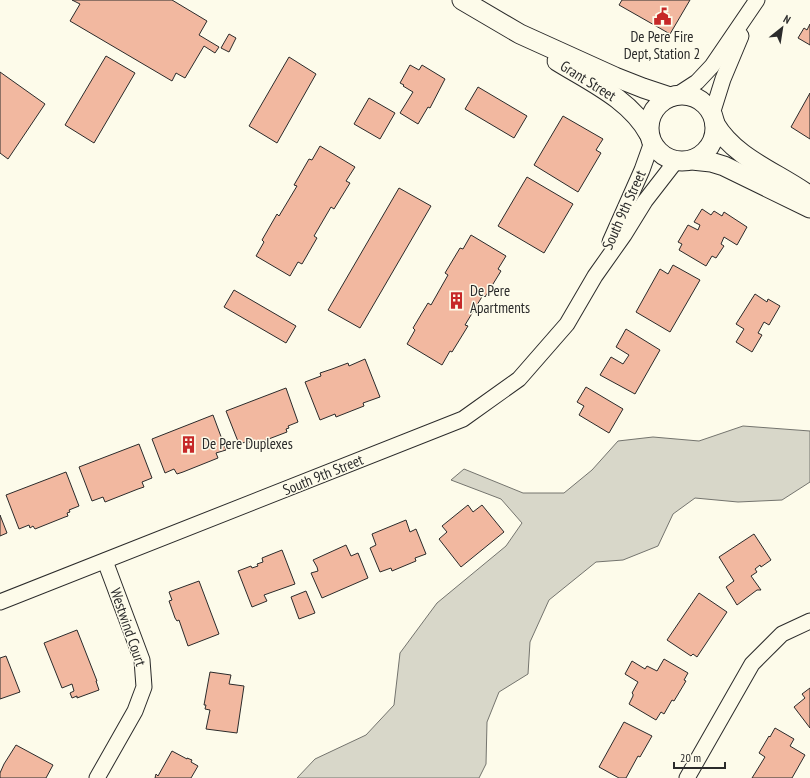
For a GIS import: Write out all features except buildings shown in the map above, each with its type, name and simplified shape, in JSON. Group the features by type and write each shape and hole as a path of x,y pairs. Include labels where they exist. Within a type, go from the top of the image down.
{"street":[{"name":"Grant Street","path":"462,0 520,34 615,77 644,88 673,96 689,95 699,99 707,106 727,141 747,157 810,196"},
{"path":"650,138 648,125 650,116 655,107 662,101 690,88 705,74 756,3"},
{"path":"684,160 701,155 709,147 715,132 714,119 723,79 756,3"},
{"name":"Grant Street","path":"520,34 552,59 622,103 642,122 658,151 666,157 711,162 724,166 810,208"},
{"name":"South 9th Street","path":"595,276 642,170 650,138"},
{"name":"South 9th Street","path":"0,602 463,419 519,379 568,324 595,276 645,201 684,160"},
{"name":"Westwind Court","path":"97,778 135,711 144,687 142,660 104,561"},
{"path":"687,778 752,664 782,634 810,621"}],"shaded area":[{"path":"743,426 810,431 810,482 782,500 738,502 695,498 673,514 658,546 623,560 596,562 549,600 530,642 528,674 499,692 487,722 486,764 479,778 297,778 315,759 366,735 394,705 400,653 437,603 506,546 522,523 501,499 451,480 464,469 523,493 564,493 592,470 618,441 653,437 699,441"}],"place":[{"name":"De Pere Fire Dept, Station 2","path":"662,16"},
{"name":"De Pere Apartments","path":"457,300"},
{"name":"De Pere Duplexes","path":"189,444"}]}
